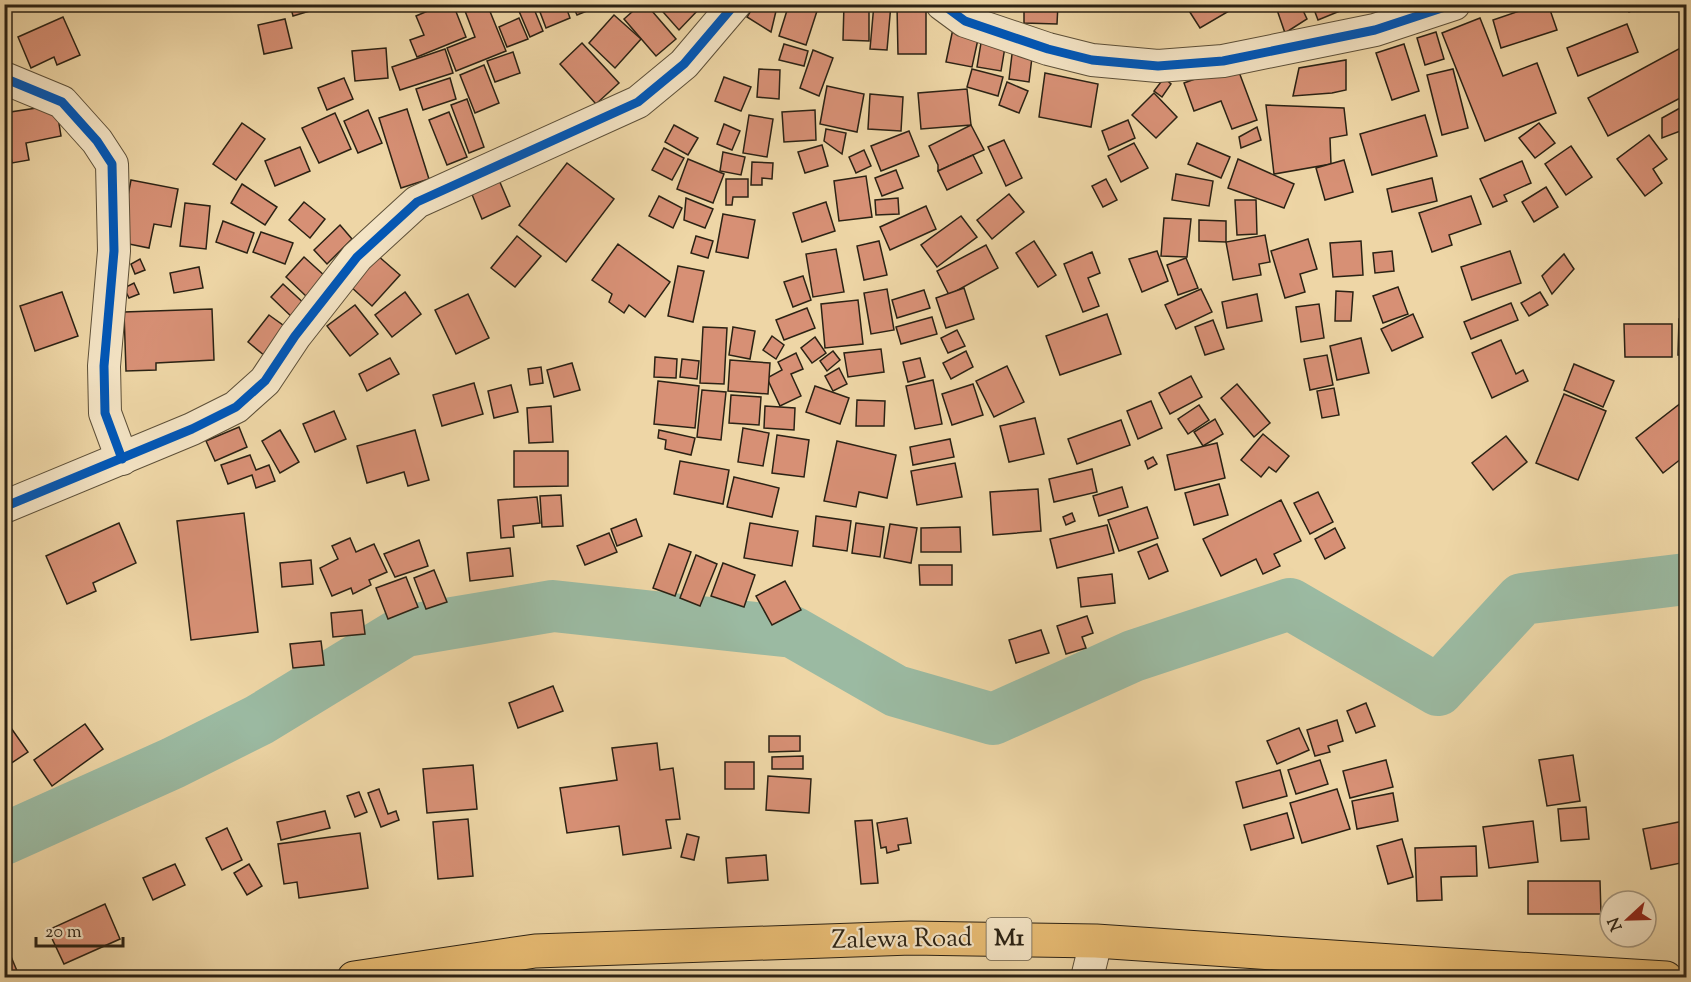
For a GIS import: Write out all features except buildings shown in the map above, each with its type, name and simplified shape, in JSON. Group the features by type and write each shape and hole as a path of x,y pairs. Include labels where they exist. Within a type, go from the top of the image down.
{"highway":[{"name":"Zalewa Road","path":"354,978 535,951 910,938 1096,941 1331,967 1666,978"}],"street":[{"path":"4,507 192,429 236,406 265,381 295,336 357,257 417,202 638,102 684,64 735,4"},
{"path":"942,4 965,21 1048,49 1092,60 1158,66 1223,62 1375,30 1454,4"},
{"path":"4,78 62,102 97,141 112,164 114,251 104,366 105,413 122,459"},
{"path":"1087,978 1096,941"}],"waterway":[{"path":"4,839 173,763 259,720 405,631 553,606 793,632 896,691 993,719 1133,656 1290,604 1438,690 1522,599 1686,579"}],"cycle path":[{"path":"4,507 192,429 236,407 265,381 295,336 357,257 417,202 638,102 684,64 735,4"},
{"path":"942,4 965,21 1048,49 1092,60 1158,66 1223,61 1375,30 1454,4"},
{"path":"4,78 62,102 97,141 112,164 114,251 104,366 105,413 122,459"}]}
